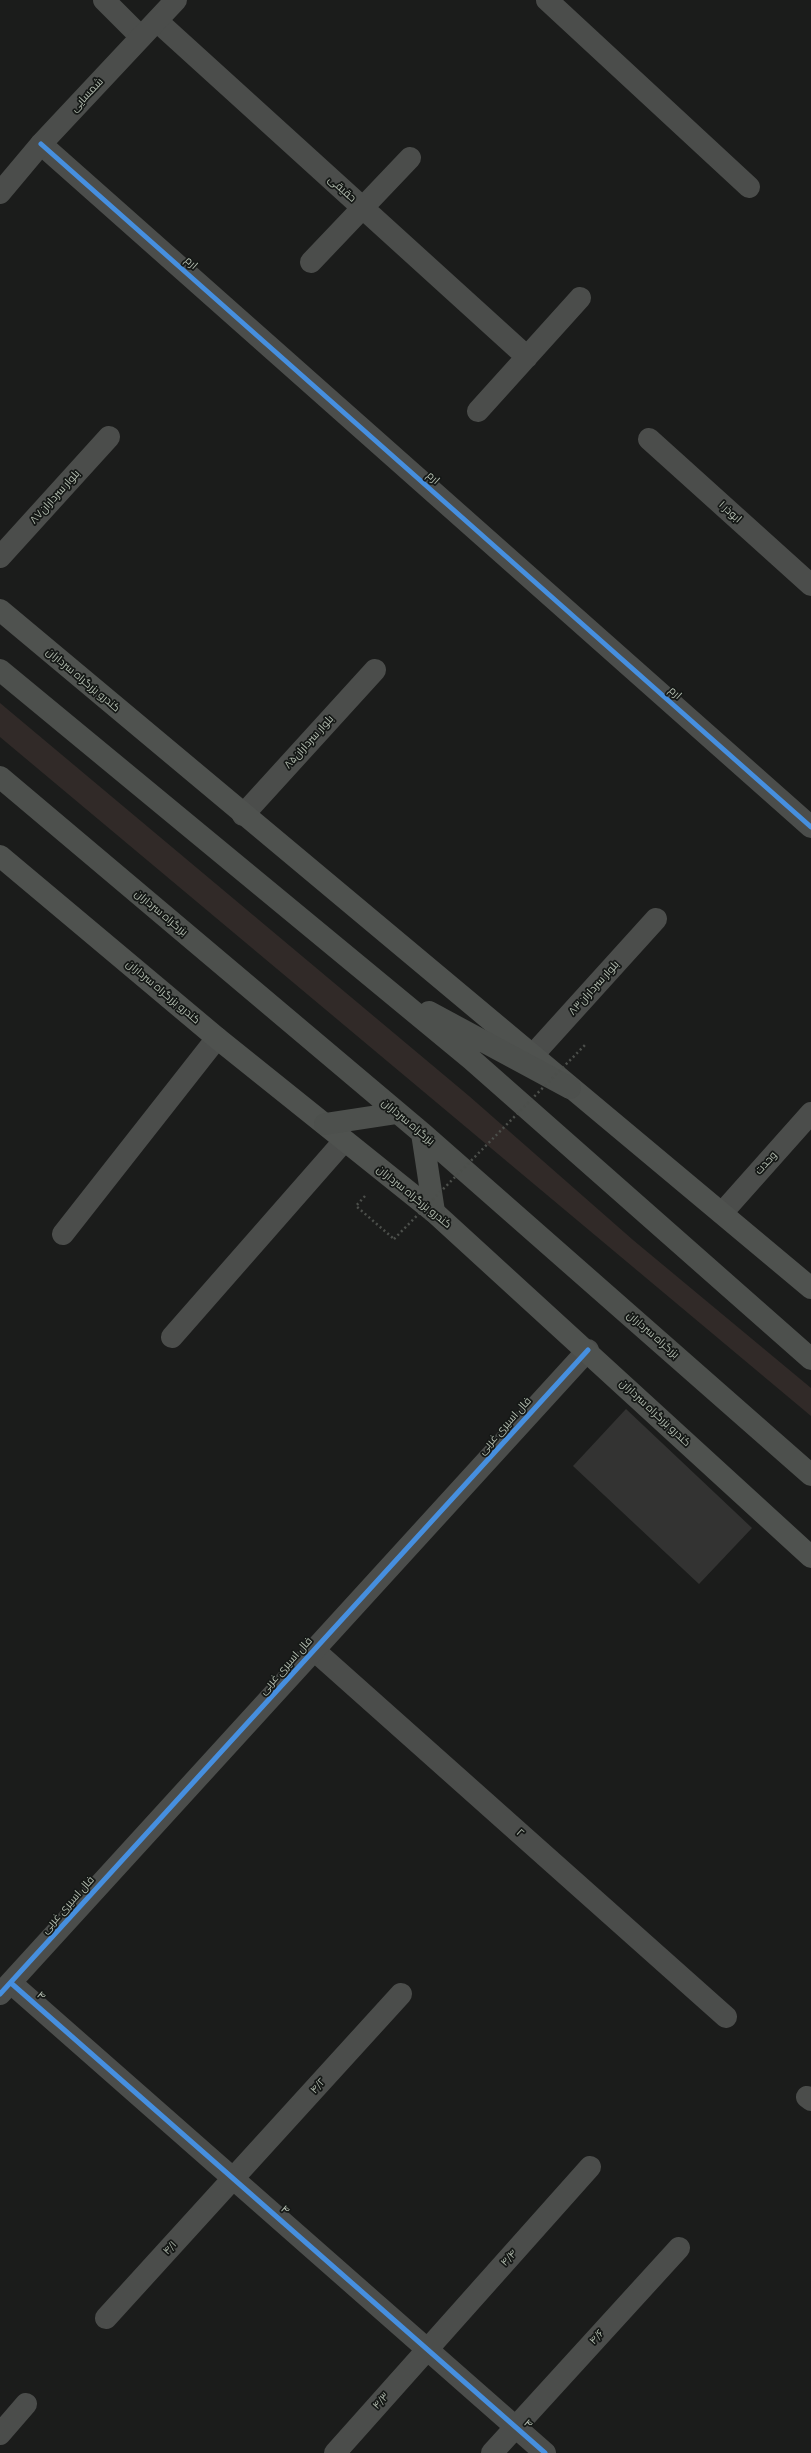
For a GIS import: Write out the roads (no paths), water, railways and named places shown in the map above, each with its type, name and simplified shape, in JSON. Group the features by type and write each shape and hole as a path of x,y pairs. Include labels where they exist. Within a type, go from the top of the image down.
{"highway":[{"path":"0,670 389,990 811,1359"},
{"name":"بزرگراه سرداران","path":"0,777 422,1133 811,1474"},
{"path":"389,990 570,1088"},
{"path":"325,1124 397,1113"},
{"path":"422,1133 434,1212"}],"main road":[{"name":"کندرو بزرگراه سرداران","path":"0,610 243,815 811,1288"},
{"name":"کندرو بزرگراه سرداران","path":"3,864 325,1124 344,1141 434,1212 588,1350 811,1558"}],"street":[{"path":"104,0 142,37"},
{"name":"شمسایی","path":"0,193 41,144 176,0"},
{"path":"547,0 749,187"},
{"name":"حقیقی","path":"157,21 526,357"},
{"name":"ارم","path":"41,144 811,827"},
{"path":"311,262 410,158"},
{"path":"478,410 580,298"},
{"name":"بلوار سرداران۸۷","path":"0,557 109,437"},
{"name":"ابوذر ۱","path":"649,439 811,585"},
{"name":"بلوار سرداران۸۵","path":"243,815 375,670"},
{"name":"بلوار سرداران۸۳","path":"532,1056 656,919"},
{"path":"63,1234 217,1038"},
{"name":"وحدت","path":"722,1213 811,1113"},
{"path":"172,1337 344,1141"},
{"name":"فال اسیری غربی","path":"5,1989 588,1350"},
{"name":"۲","path":"314,1650 726,2017"},
{"name":"۴","path":"5,1989 234,2178 545,2453"},
{"name":"۴/۲","path":"234,2178 402,1994"},
{"name":"۴/۴","path":"427,2349 590,2167"},
{"name":"۴/۱","path":"106,2318 234,2178"},
{"name":"۴/۶","path":"492,2453 678,2248"},
{"name":"۴/۳","path":"334,2453 427,2349"},
{"path":"0,2434 26,2404"}]}
